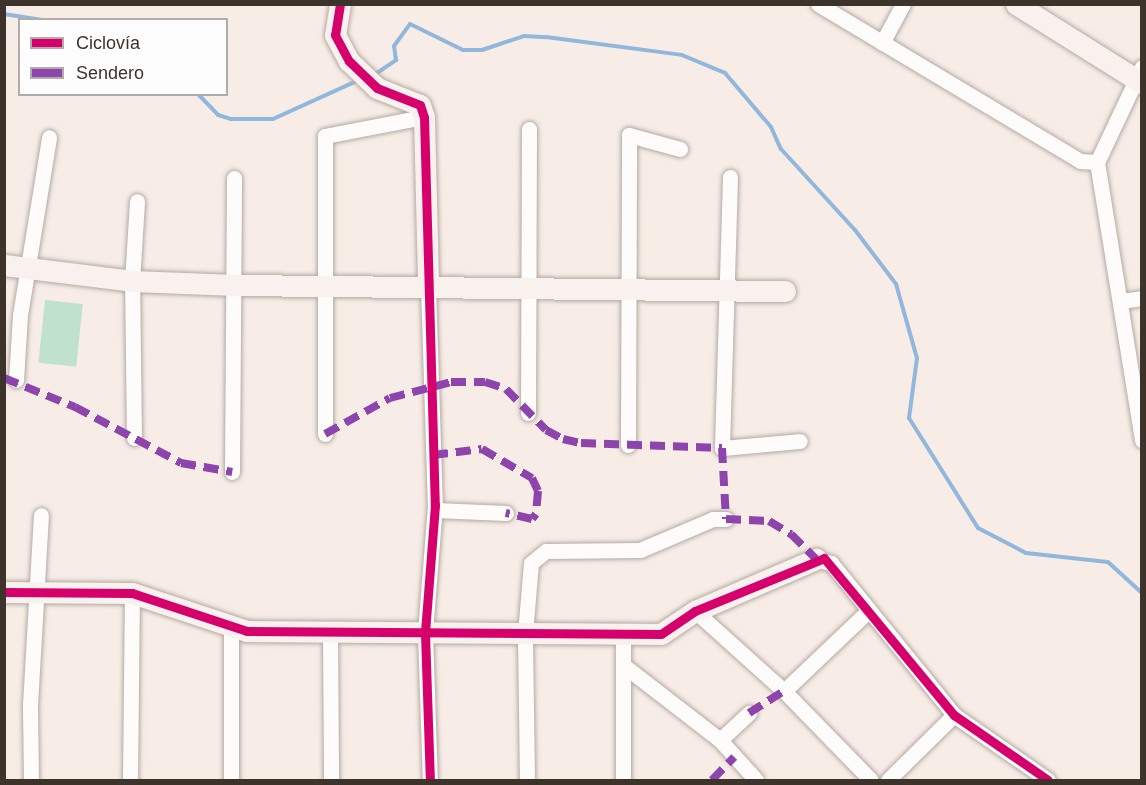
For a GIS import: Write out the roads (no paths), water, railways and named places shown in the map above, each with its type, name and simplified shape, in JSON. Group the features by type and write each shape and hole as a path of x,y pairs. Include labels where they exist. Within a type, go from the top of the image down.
{"street":[{"path":"340,4 335,35 349,61 377,88 420,105 424,117 435,510 426,633 430,780"},
{"path":"818,4 1080,161 1097,162"},
{"path":"882,44 903,4"},
{"path":"1017,4 1139,76 1132,95 1097,162 1139,400 1142,440"},
{"path":"326,434 323,284 325,136 424,117"},
{"path":"528,413 529,129"},
{"path":"628,445 627,292 630,135 680,149"},
{"path":"16,380 27,268 49,137"},
{"path":"730,177 722,448 800,441"},
{"path":"232,472 229,375 235,285 234,178"},
{"path":"134,438 132,281 137,201"},
{"path":"4,265 132,281 235,285 323,284 627,292 785,291"},
{"path":"1121,302 1142,298"},
{"path":"435,510 506,513"},
{"path":"31,780 35,593 41,515"},
{"path":"526,780 525,634 531,563 546,551 640,550 713,519 726,519"},
{"path":"4,592 132,592 231,628 330,628 426,633 661,634 695,611 816,559 831,563 867,612 954,715 1045,779"},
{"path":"130,780 132,592"},
{"path":"695,611 784,691 871,780"},
{"path":"784,691 867,612"},
{"path":"231,628 231,780"},
{"path":"330,628 332,780"},
{"path":"623,634 623,780"},
{"path":"623,665 720,740 756,780"},
{"path":"720,740 749,713"},
{"path":"888,780 954,715"}],"waterway":[{"path":"4,14 29,18"},
{"path":"374,75 396,60 394,46 410,24 463,50 482,50 524,36 546,37 682,55 725,73 771,127 781,149 855,230 896,284 917,358 909,418 978,528 1026,553 1108,562 1142,593"},
{"path":"200,96 218,115 231,119 273,119 359,80"}]}
